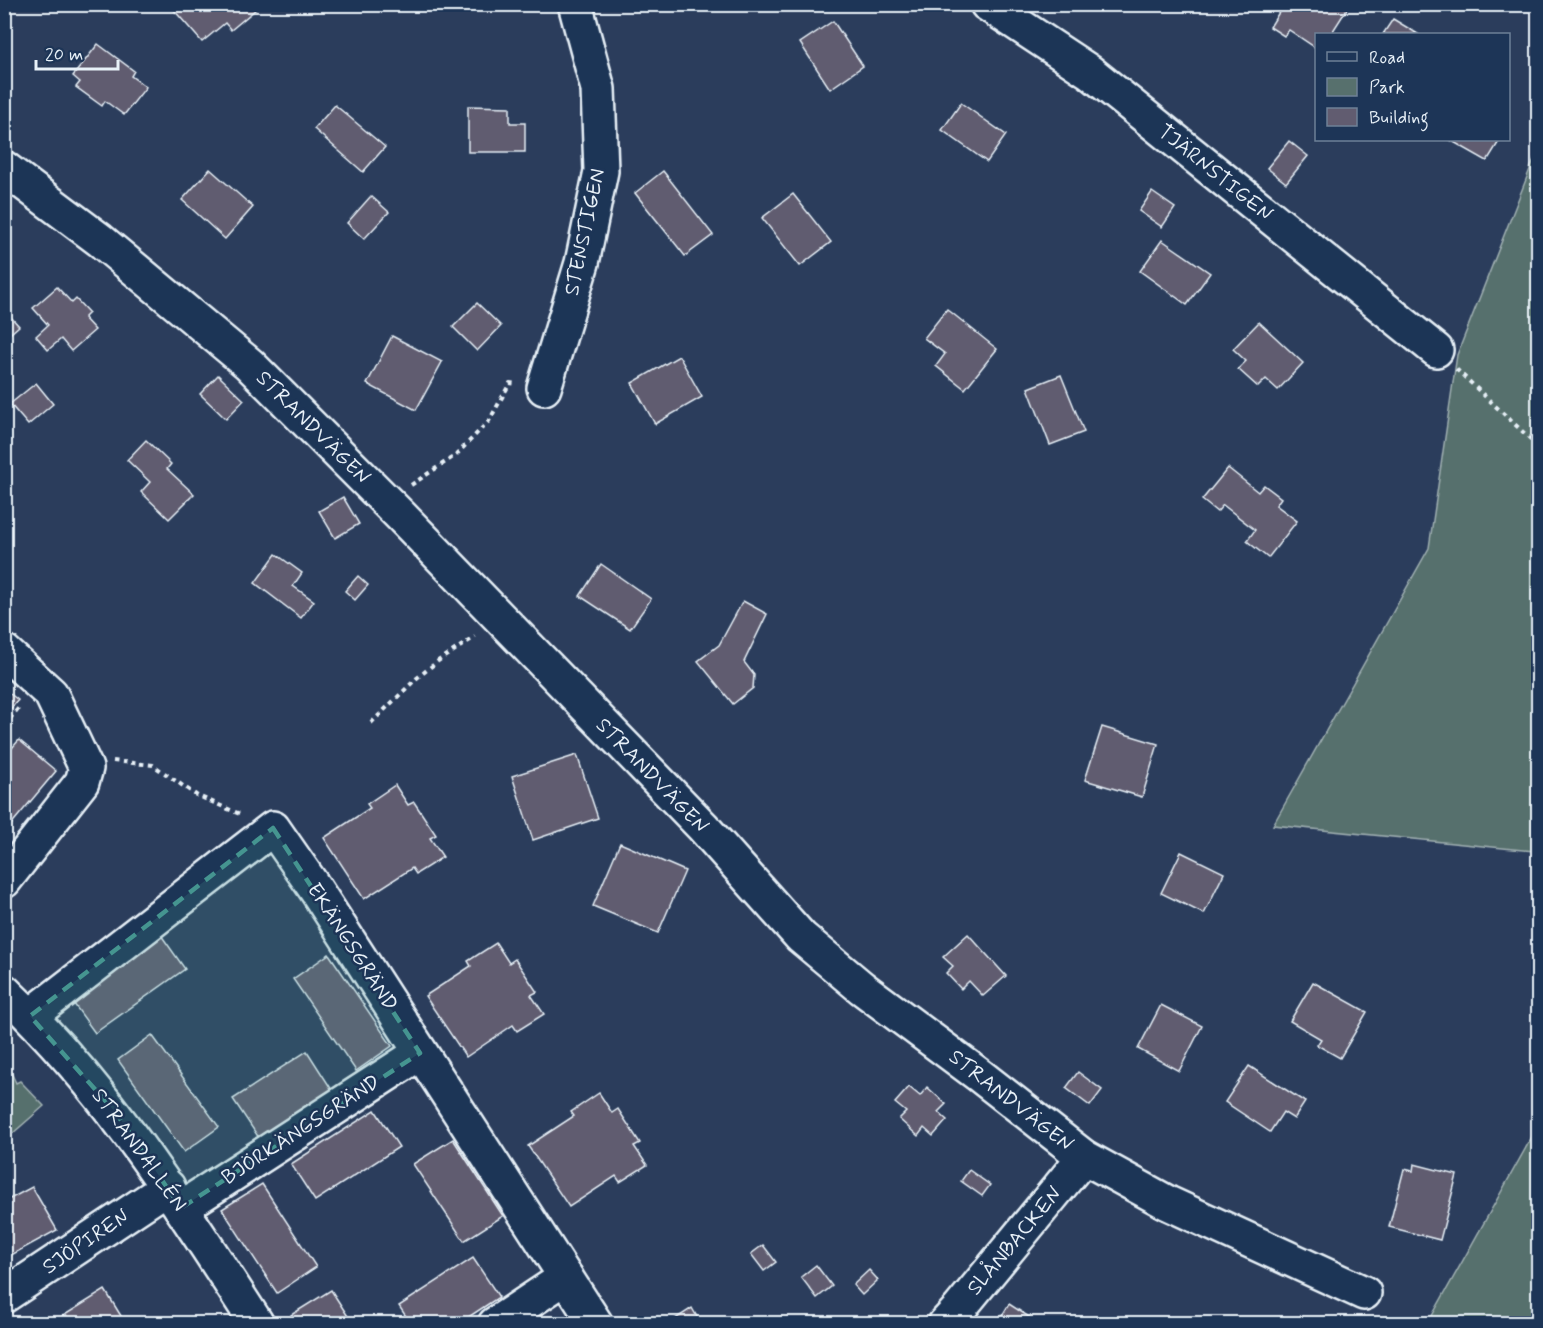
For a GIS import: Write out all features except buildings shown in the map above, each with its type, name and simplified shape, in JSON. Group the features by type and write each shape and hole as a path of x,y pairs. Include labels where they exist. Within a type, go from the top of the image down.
{"street":[{"name":"STENSTIGEN","path":"544,388 582,263 601,171 598,89 575,4"},
{"name":"TJÄRNSTIGEN","path":"987,4 1090,72 1436,350"},
{"name":"STRANDVÄGEN","path":"4,168 100,240 249,364 389,504 703,827 801,937 862,988 1084,1157 1168,1203 1364,1293"},
{"path":"4,651 51,694 86,768 82,782 4,881"},
{"path":"30,1016 273,828"},
{"name":"EKÄNGSGRÄND","path":"273,828 316,890 596,1323"},
{"name":"STRANDALLÉN","path":"4,991 70,1058 116,1113 175,1197 257,1323"},
{"name":"BJÖRKÄNGSGRÄND","path":"175,1197 420,1053"},
{"name":"SLÅNBACKEN","path":"945,1323 1084,1157"},
{"name":"SJÖPIREN","path":"4,1296 175,1197"},
{"path":"495,1323 566,1277"}],"path":[{"path":"1436,350 1539,446"},
{"path":"389,504 419,478 456,454 489,421 510,383"},
{"path":"371,723 417,678 438,661 469,642 498,616"},
{"path":"4,726 26,700"},
{"path":"83,759 153,765 196,795 273,828"}],"highlighted area":[{"path":"273,828 420,1053 181,1208 116,1113 30,1016"}],"green space":[{"path":"1538,149 1538,854 1534,851 1273,825 1429,548 1457,355"},
{"path":"9,1068 16,1083 20,1081 44,1106 13,1133 5,1128 5,1070"},
{"path":"1538,1126 1538,1323 1428,1323"}]}
